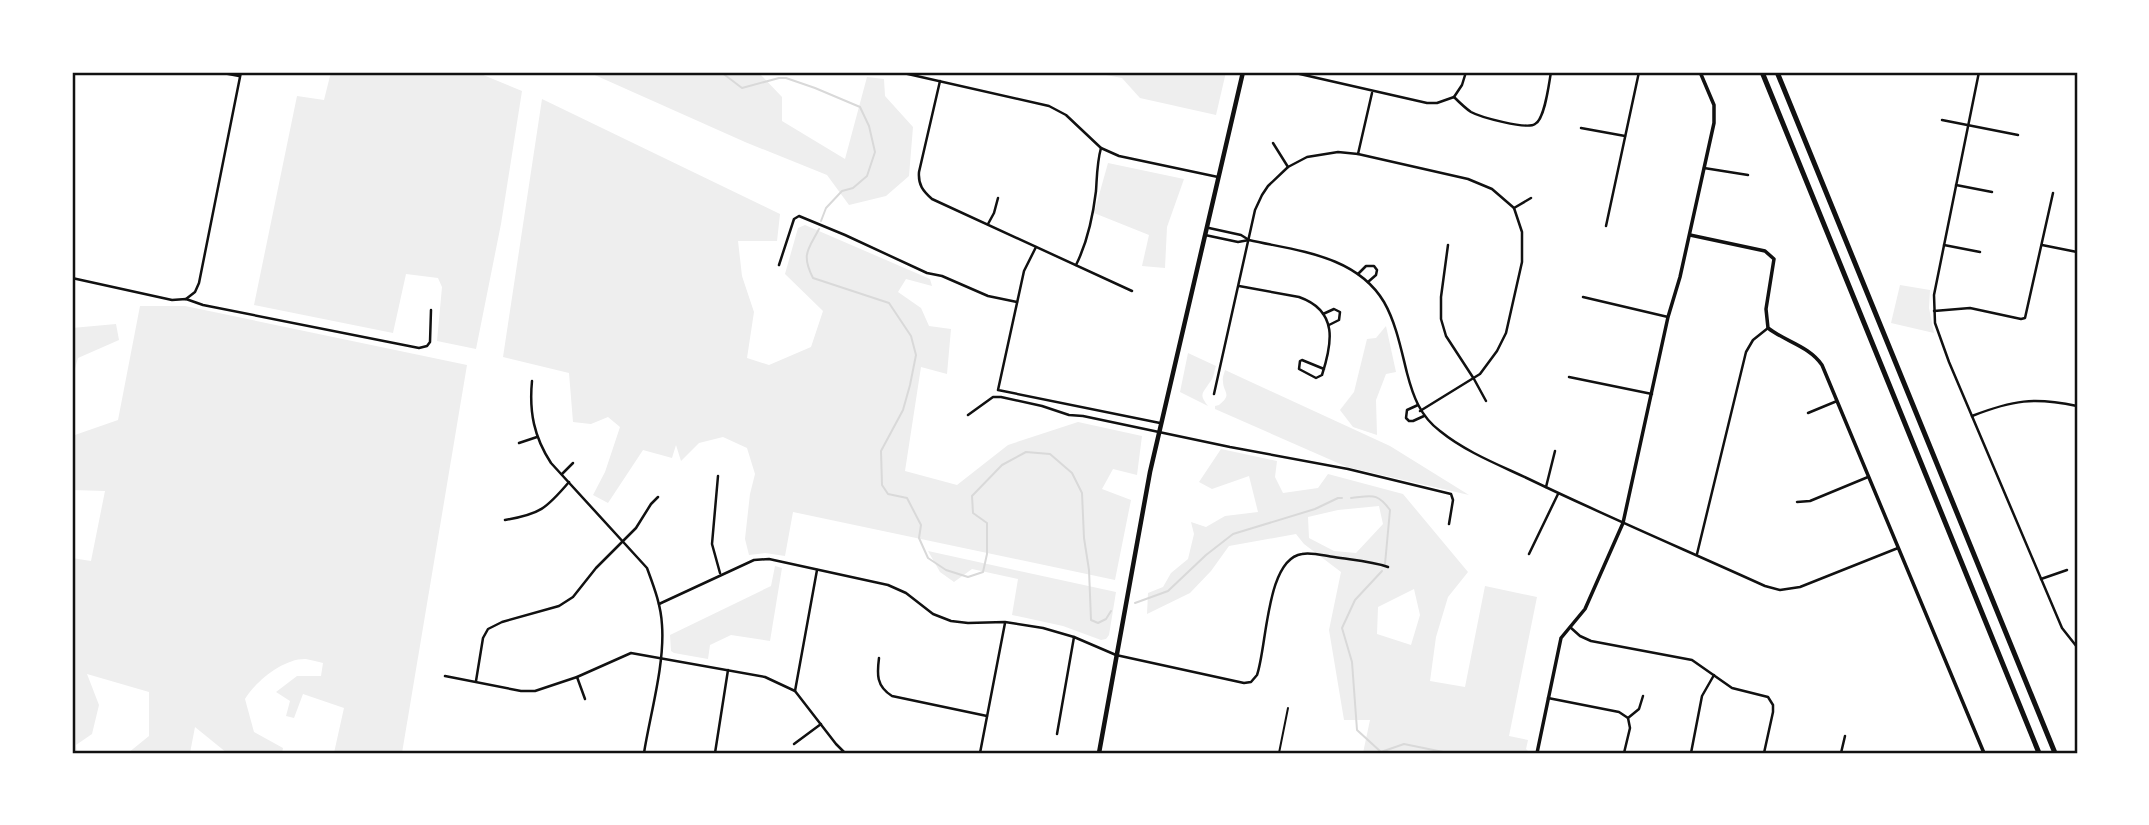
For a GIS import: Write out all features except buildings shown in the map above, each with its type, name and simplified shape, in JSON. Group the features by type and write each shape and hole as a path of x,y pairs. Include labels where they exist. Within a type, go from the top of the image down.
{"highway":[{"path":"1762,72 2039,753"},
{"path":"1777,72 2055,753"}],"main road":[{"path":"1099,753 1158,432 1243,72"}],"street":[{"path":"186,299 195,292 199,283 240,74 218,72"},
{"path":"899,72 1049,106 1066,115 1101,148 1119,156 1219,177"},
{"path":"1291,72 1427,103 1444,102 1454,97 1466,72"},
{"path":"1454,97 1479,116 1527,127 1535,125 1541,118 1552,72"},
{"path":"1606,226 1639,72"},
{"path":"1537,753 1558,645 1564,632 1585,609 1623,523 1668,317 1681,277 1715,111 1700,72"},
{"path":"1979,72 1934,295 1934,311 1938,332 2041,579 2062,628 2077,647"},
{"path":"940,81 919,172 921,187 932,199 1132,291"},
{"path":"1358,154 1372,92"},
{"path":"1942,120 2018,135"},
{"path":"1581,128 1625,136"},
{"path":"1273,143 1288,167"},
{"path":"1076,265 1084,250 1094,203 1101,148"},
{"path":"1214,394 1255,210 1262,195 1288,167 1316,154 1338,152 1358,154 1468,179 1492,189 1514,208 1522,232 1522,262 1511,315 1497,351 1474,379 1420,411"},
{"path":"1704,168 1748,175"},
{"path":"1956,185 1993,192"},
{"path":"1934,311 1969,309 2021,320 2025,318 2053,193"},
{"path":"988,225 998,198"},
{"path":"1514,208 1531,198"},
{"path":"779,265 794,219 799,216 927,272 988,296 1017,302"},
{"path":"1207,228 1333,259 1358,274 1385,304 1420,411 1424,416 1442,433 1558,493 1765,586 1780,590 1800,587 1898,548"},
{"path":"1690,234 1765,251 1774,259 1766,309 1768,328 1814,354 1822,365 1984,753"},
{"path":"1205,235 1238,242 1249,240"},
{"path":"1448,245 1441,318 1446,337 1486,401"},
{"path":"1944,245 1980,252"},
{"path":"2042,245 2077,252"},
{"path":"1036,247 1024,271 998,390 1160,423"},
{"path":"1358,274 1368,265 1374,266 1376,275 1368,282"},
{"path":"72,278 419,348 430,342 431,310"},
{"path":"1240,286 1305,299 1324,314 1331,340 1324,369 1322,375 1316,378 1299,369 1298,364 1305,360 1324,369"},
{"path":"1583,297 1668,317"},
{"path":"1324,314 1334,309 1340,312 1339,320 1329,325"},
{"path":"1697,555 1745,352 1753,340 1768,328"},
{"path":"1569,377 1652,394"},
{"path":"533,380 531,410 537,437 551,463 647,568 659,604 662,627 661,657 643,753"},
{"path":"968,415 993,397 1001,397 1069,415 1442,490 1451,494 1453,500 1449,524"},
{"path":"1808,413 1837,401"},
{"path":"1972,416 2021,401 2077,406"},
{"path":"1418,405 1407,410 1406,418 1413,421 1424,416"},
{"path":"519,443 537,437"},
{"path":"1546,487 1555,451"},
{"path":"562,474 573,463"},
{"path":"718,476 712,544 720,574"},
{"path":"1797,502 1810,501 1868,477"},
{"path":"505,520 531,515 547,506 569,482"},
{"path":"1529,554 1558,493"},
{"path":"476,682 483,638 488,629 502,622 559,606 573,597 596,568 636,528 658,497"},
{"path":"659,604 720,574 763,559 897,588 933,614 951,621 1005,622 1043,628 1074,637 1116,655 1244,683 1251,682 1260,665 1273,589 1281,570 1294,557 1303,554 1327,556 1388,567"},
{"path":"795,691 817,570"},
{"path":"2041,579 2067,570"},
{"path":"980,753 1005,622"},
{"path":"1570,627 1591,641 1692,660 1732,688 1768,697 1772,702 1773,712 1764,753"},
{"path":"1057,733 1074,637"},
{"path":"445,676 529,691 576,677 626,654 661,657 765,677 795,691 845,753"},
{"path":"879,658 877,676 883,689 892,696 987,716"},
{"path":"715,753 728,670"},
{"path":"1691,753 1702,696 1714,675"},
{"path":"576,677 585,699"},
{"path":"1628,718 1639,709 1643,696"},
{"path":"1548,698 1619,712 1628,718 1630,728 1625,753"},
{"path":"794,744 821,724"},
{"path":"1840,753 1845,736"}],"lane":[{"path":"1279,753 1288,708"}],"shaded area":[{"path":"331,72 476,72 522,91 501,224 476,349 437,341 442,287 438,278 406,274 393,333 254,305 297,96 324,100"},
{"path":"588,72 760,74 782,97 782,121 845,159 867,77 884,79 885,96 913,127 909,176 886,196 849,205 827,175 745,142"},
{"path":"1090,72 1226,72 1216,115 1140,98 1122,78"},
{"path":"542,99 780,214 777,241 738,241 742,276 754,312 747,358 769,365 811,347 823,311 785,274 798,228 805,225 930,279 932,286 906,279 898,292 921,308 929,326 951,329 947,374 921,367 905,471 957,485 1008,445 1078,422 1142,436 1137,475 1113,469 1102,489 1131,500 1115,580 793,512 785,556 765,553 749,555 745,539 755,474 747,448 723,437 699,443 681,461 676,445 672,458 643,450 608,503 593,495 605,472 620,427 608,417 591,424 573,422 569,373 503,357"},
{"path":"1108,163 1184,179 1167,227 1165,268 1142,266 1149,235 1094,213"},
{"path":"1900,285 1930,290 1929,308 1934,333 1891,323"},
{"path":"140,306 185,306 467,365 402,753 334,753 344,708 303,694 294,718 286,716 290,701 276,692 297,676 321,676 323,663 306,659 280,666 256,685 245,699 254,732 283,748 282,753 227,753 195,727 190,753 128,753 149,736 149,692 87,674 99,705 92,734 76,745 77,753 72,753 72,558 91,561 105,491 72,490 72,436 118,420"},
{"path":"116,324 119,340 78,358 72,379 72,328"},
{"path":"1386,326 1396,372 1386,374 1376,400 1377,435 1353,427 1340,410 1354,392 1367,339 1376,338"},
{"path":"1188,353 1216,366 1203,394 1208,406 1180,392"},
{"path":"1225,370 1390,446 1469,495 1347,467 1215,409 1226,396 1223,385"},
{"path":"1221,449 1277,461 1275,477 1283,493 1318,488 1328,474 1403,494 1468,572 1448,597 1436,637 1430,681 1465,687 1485,586 1537,597 1509,736 1528,740 1526,749 1530,753 1363,753 1370,720 1344,720 1329,630 1341,572 1304,544 1296,534 1229,546 1211,571 1190,593 1147,614 1148,593 1163,587 1171,573 1188,559 1194,534 1191,522 1206,527 1225,516 1258,512 1249,476 1212,489 1199,482","holes":["1379,506 1383,524 1356,553 1334,551 1309,538 1308,517 1338,510","1414,589 1420,615 1411,645 1377,634 1378,607"]},
{"path":"928,551 1116,592 1109,635 1101,640 1063,626 1012,615 1018,579 972,569 954,582 940,572"},
{"path":"775,566 782,568 770,641 731,635 710,645 708,659 671,651 670,635 771,586"}],"waterway":[{"path":"721,72 742,88 786,78 860,107 869,126 875,152 867,176 853,188 842,191 826,208 821,221"},
{"path":"819,229 807,252 807,263 813,278 889,303 911,336 916,355 903,410 881,451 882,485 888,494 907,498 921,525 919,538 928,558 946,570 968,577 983,572 987,554 987,523 973,513 972,496 1002,465 1026,452 1050,454 1072,473 1082,493 1091,620 1098,623 1106,619 1111,611"},
{"path":"1351,498 1374,496 1390,510 1385,564"},
{"path":"1135,603 1168,591 1233,534 1342,498"},
{"path":"1382,571 1355,600 1342,628 1352,662 1357,730 1381,752 1404,744 1448,753"}]}
